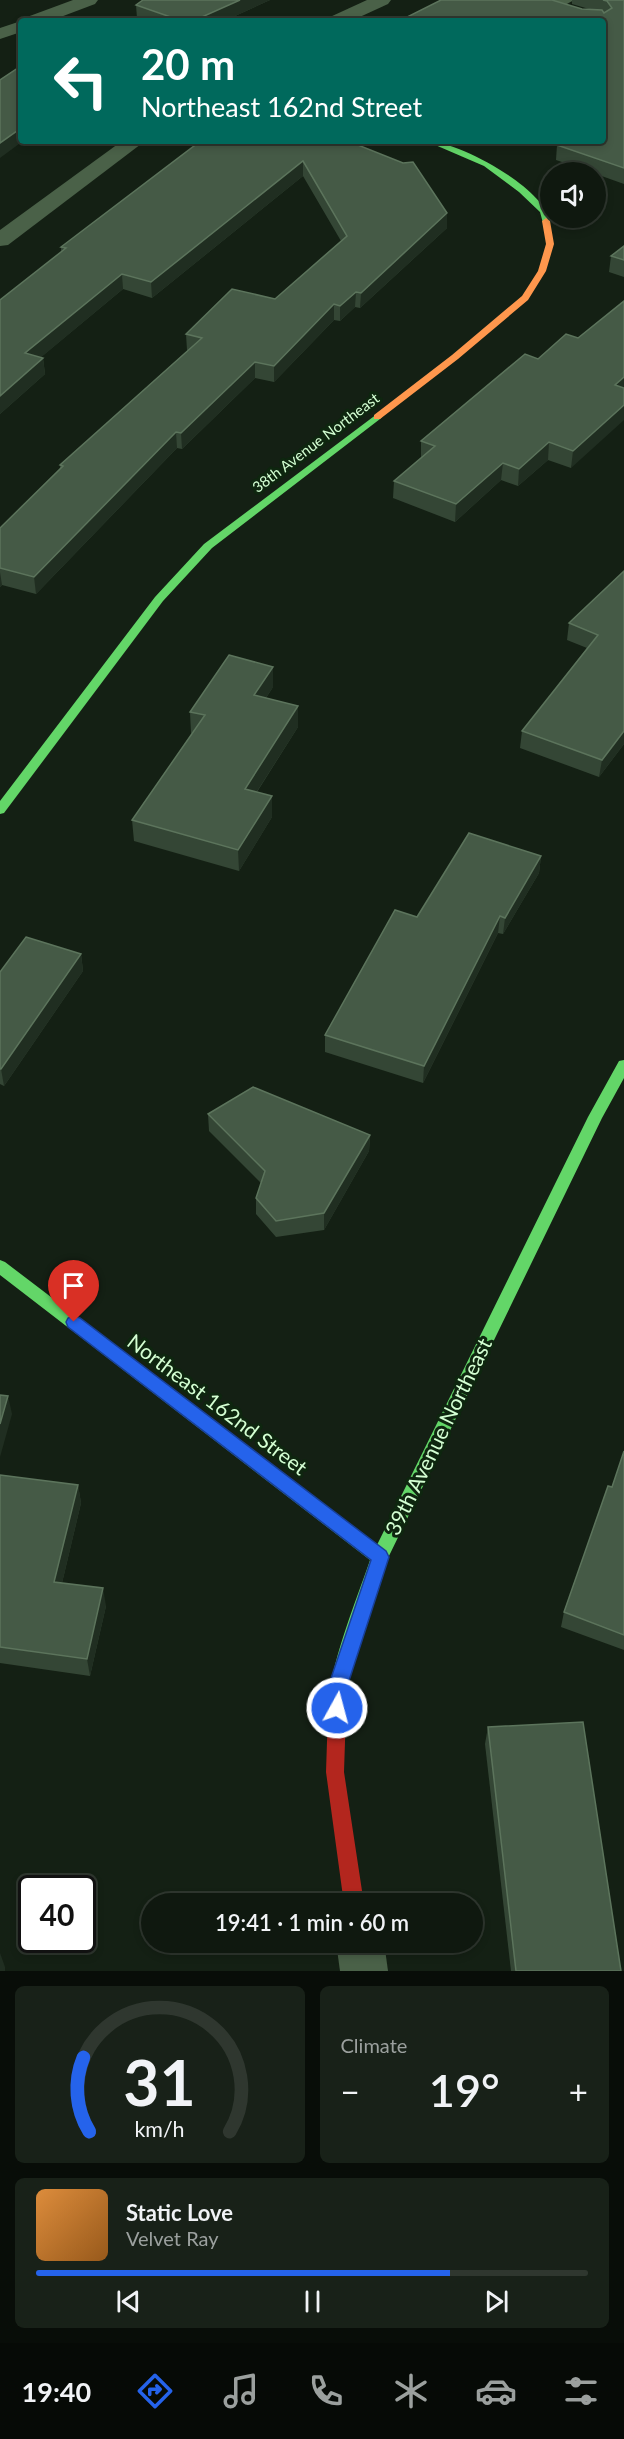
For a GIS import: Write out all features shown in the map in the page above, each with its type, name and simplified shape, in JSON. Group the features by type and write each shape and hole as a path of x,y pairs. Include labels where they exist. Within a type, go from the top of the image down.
{"street":[{"path":"41,18 89,0"},
{"path":"343,18 382,0"},
{"path":"534,0 565,7"},
{"path":"0,34 18,27"},
{"path":"0,240 131,144"},
{"name":"38th Avenue Northeast","path":"0,810 159,599 208,546 455,357 525,298 542,270 550,244 544,211 522,190 487,164 437,144"},
{"name":"39th Avenue Northeast","path":"352,1893 335,1772 338,1687 380,1557 596,1117 624,1065"},
{"name":"Northeast 162nd Street","path":"0,1266 380,1557"},
{"path":"362,1953 364,1971"}],"building":[{"path":"143,0 240,0 200,18 173,18 136,5"},
{"path":"441,0 552,0 582,9 602,10 604,13 612,8 607,1 603,0 624,0 624,168 557,145 606,144 606,18 405,18"},
{"path":"18,68 18,130 0,143 0,80"},
{"path":"197,144 356,144 403,163 413,162 447,213 361,293 356,292 340,306 334,304 274,366 255,362 181,433 176,432 34,577 0,568 0,528 63,466 60,465 202,338 186,334 232,289 275,299 347,236 303,161 151,282 122,274 25,353 43,358 0,396 0,300 66,248 61,247"},
{"path":"624,246 624,260 611,256"},
{"path":"624,301 624,377 615,385 624,388 624,405 573,451 549,442 519,469 503,463 456,504 394,481 435,446 421,441 525,354 538,359 566,334 578,338"},
{"path":"624,571 624,731 602,760 522,731 598,635 569,623"},
{"path":"229,655 273,667 254,695 298,706 245,789 272,796 238,850 132,820 205,715 190,712"},
{"path":"469,833 541,856 505,918 500,916 424,1066 325,1035 395,910 417,917"},
{"path":"26,937 81,954 0,1069 0,972"},
{"path":"253,1087 370,1135 324,1213 276,1221 256,1198 265,1171 208,1114"},
{"path":"0,1395 8,1396 0,1424"},
{"path":"624,1451 624,1635 564,1612 608,1486 612,1487"},
{"path":"0,1475 78,1485 54,1582 103,1588 87,1659 0,1647"},
{"path":"583,1722 621,1971 516,1971 488,1727"}],"traffic: fast":[{"path":"437,144 487,164 522,190 540,207"},
{"path":"0,810 159,599 208,546 377,417"},
{"path":"337,1711 338,1687 380,1557 595,1117 624,1065"},
{"path":"0,1266 380,1557"}],"traffic: slow":[{"path":"377,417 455,357 525,298 542,271 550,244 547,228"}],"traffic: jam":[{"path":"337,1711 335,1772 352,1893"}],"route":[{"path":"74,1322 380,1557 338,1687 337,1708"}]}
